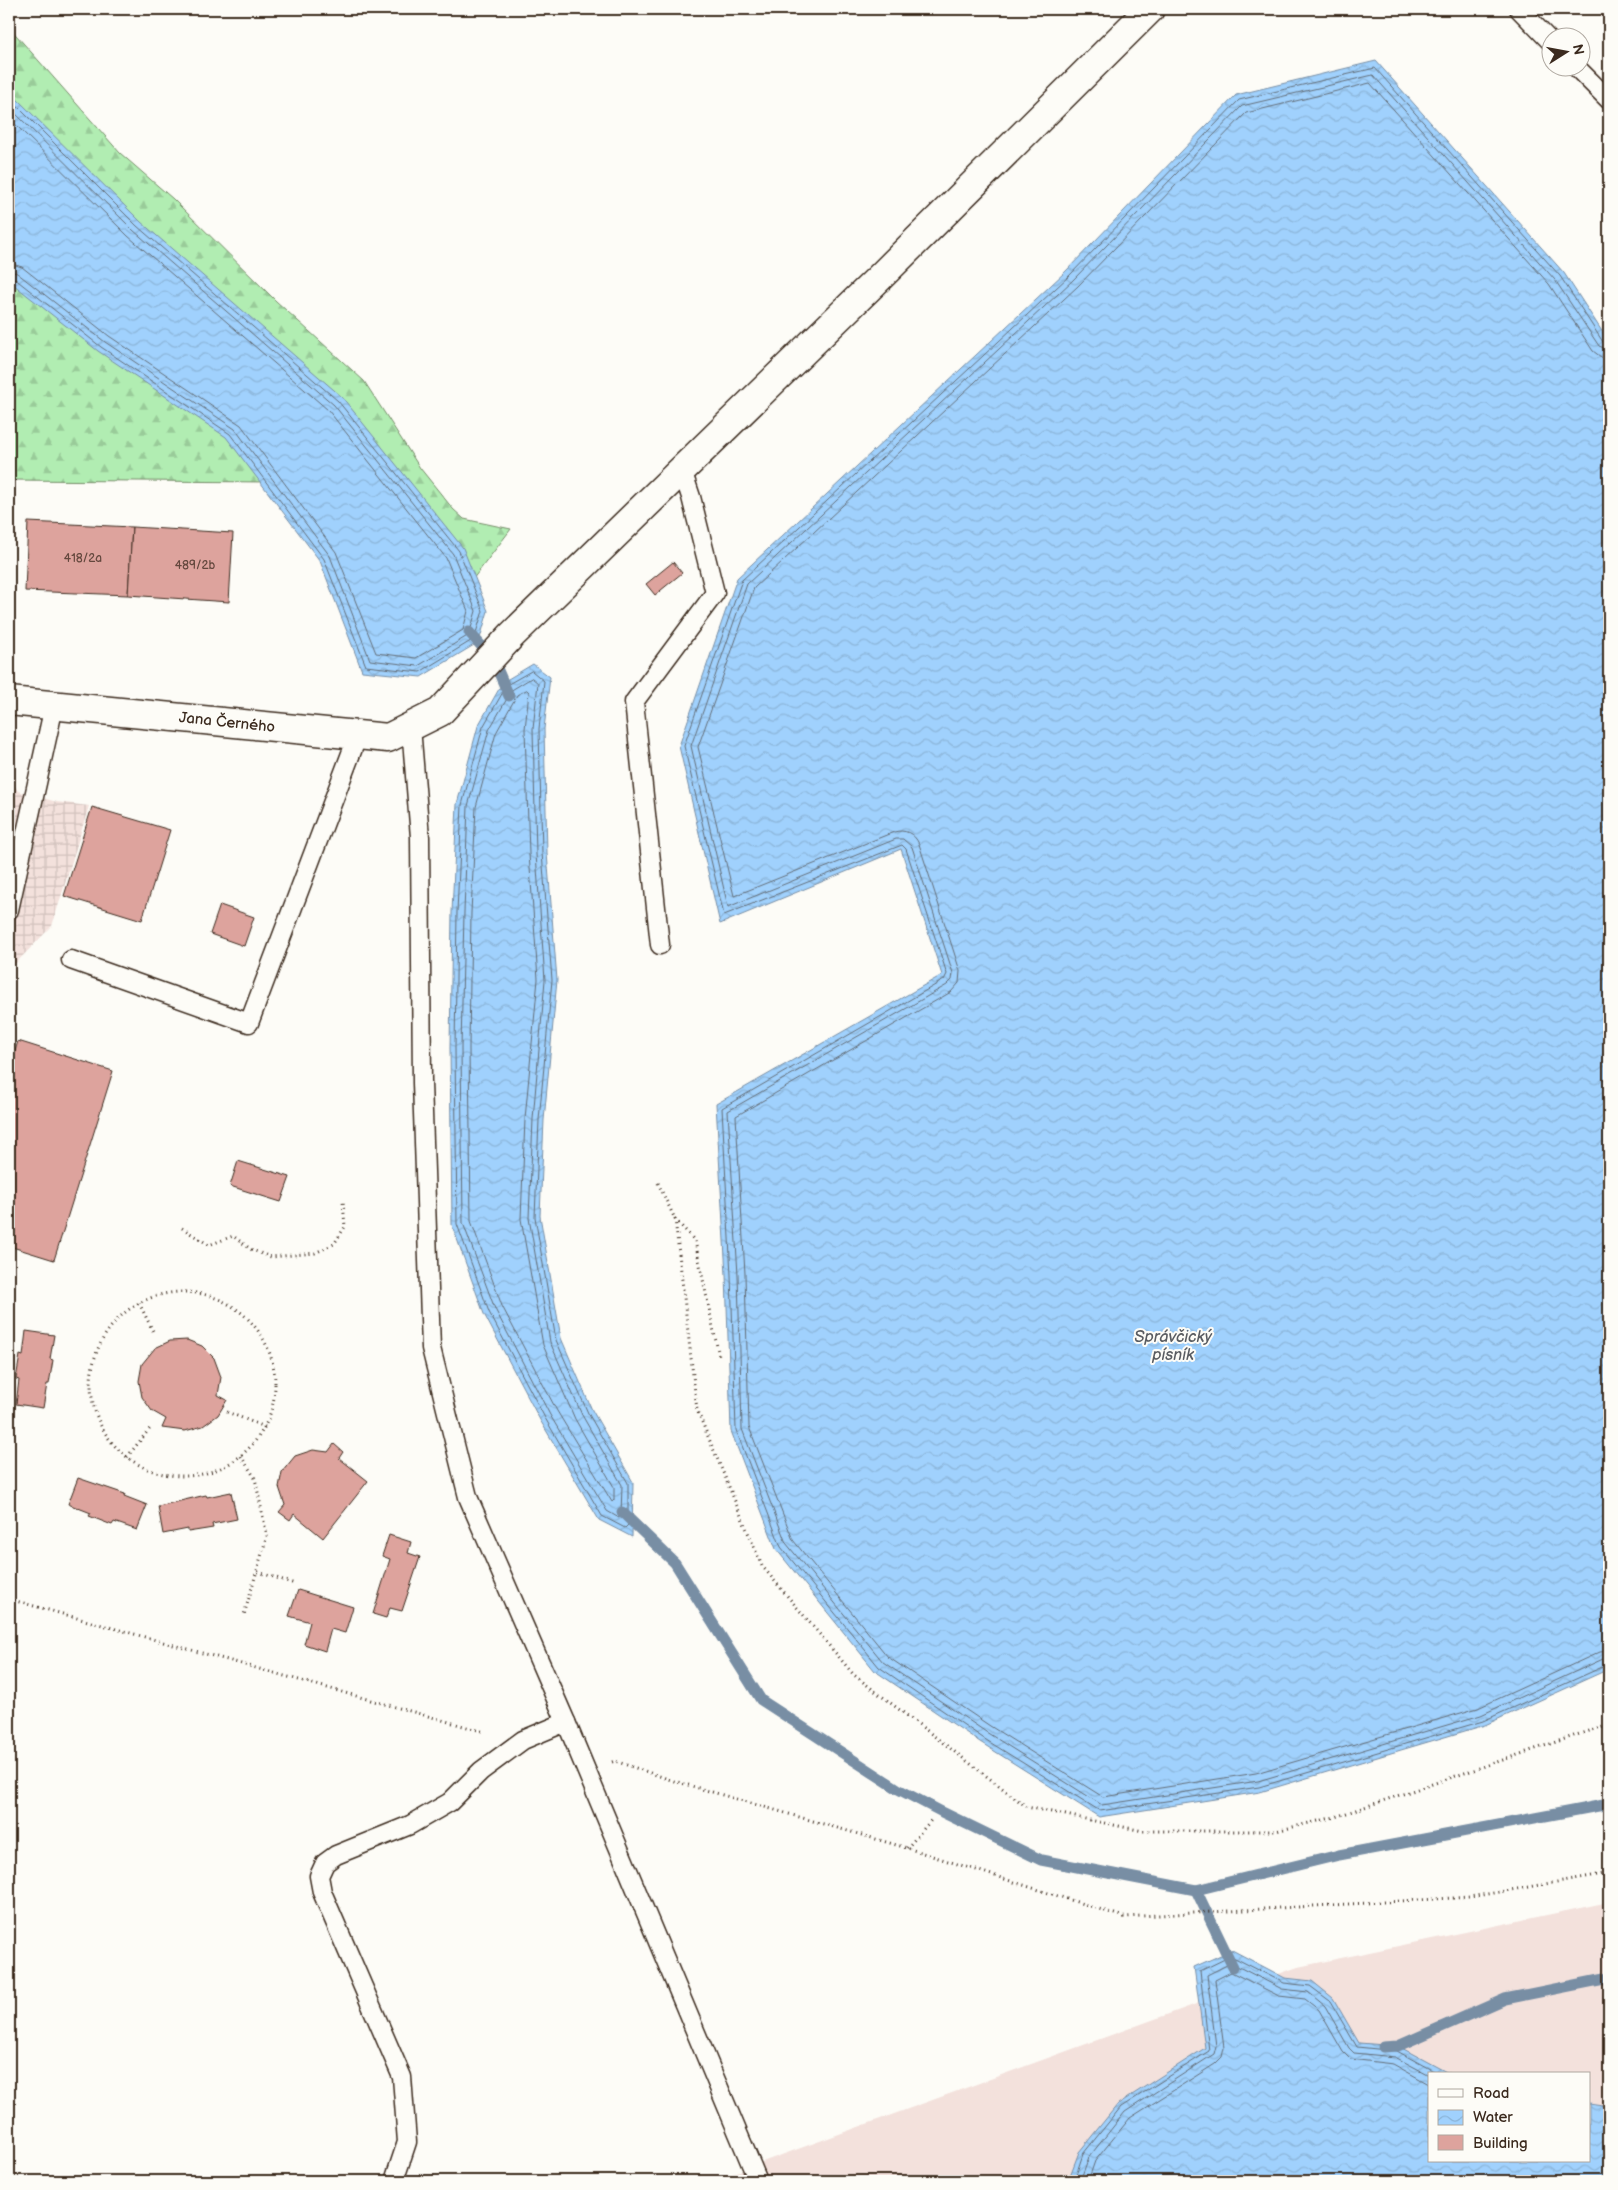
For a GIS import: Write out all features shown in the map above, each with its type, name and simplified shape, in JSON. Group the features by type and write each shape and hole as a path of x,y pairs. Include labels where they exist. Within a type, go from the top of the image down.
{"street":[{"path":"682,470 1150,9"},
{"name":"Jana Černého","path":"9,701 388,738 440,712 512,635 682,470"}],"lane":[{"path":"1519,9 1540,31"},
{"path":"1587,78 1609,100"},
{"path":"660,945 634,702 715,593 691,496 682,470"},
{"path":"9,910 54,706"},
{"path":"411,726 420,837 422,1082 431,1348 468,1498 566,1722 758,2181"},
{"path":"71,960 249,1023 358,735"},
{"path":"394,2181 407,2142 402,2077 322,1892 318,1876 325,1863 336,1854 410,1825 450,1802 482,1771 523,1740 566,1722"}],"path":[{"path":"658,1183 675,1219 695,1241 719,1356"},
{"path":"182,1228 208,1245 233,1236 252,1250 271,1257 315,1253 334,1244 345,1227 344,1201"},
{"path":"675,1219 697,1410 762,1566 854,1675 1027,1807 1143,1831 1276,1831 1335,1817 1609,1724"},
{"path":"196,1292 224,1301 248,1318 265,1342 274,1370 274,1400 265,1427 254,1443 241,1456 220,1469 196,1475 172,1476 148,1469 127,1457 109,1438 97,1415 91,1390 94,1364 103,1339 118,1318 139,1303 167,1293 196,1292"},
{"path":"139,1303 153,1331"},
{"path":"227,1412 265,1427"},
{"path":"127,1457 152,1426"},
{"path":"241,1456 255,1478 264,1511 267,1536 244,1615"},
{"path":"258,1572 295,1584"},
{"path":"9,1599 470,1728 523,1740"},
{"path":"586,1772 615,1761 674,1781 907,1848 1124,1917 1470,1897 1609,1873"},
{"path":"907,1848 933,1818"}],"shaded area":[{"path":"9,778 18,791 57,802 89,806 52,926 9,970"},
{"path":"1609,1902 1609,2181 716,2181 751,2166 1298,1967"}],"green space":[{"path":"9,27 120,153 173,199 276,301 364,381 420,468 453,509 464,519 511,529 415,655 269,482 9,480"}],"water":[{"name":"Správčický písník","path":"1376,61 1564,273 1609,342 1609,1669 1485,1725 1260,1792 1099,1817 980,1742 875,1671 776,1549 731,1431 726,1275 716,1104 942,975 901,849 720,924 679,746 737,578 1065,272 1236,95"},
{"path":"9,91 141,222 342,397 463,548 488,611 479,642 421,677 362,671 320,561 226,437 98,351 9,281"},
{"path":"533,664 550,677 544,729 547,853 557,980 544,1120 540,1216 561,1338 592,1410 633,1482 632,1537 599,1520 540,1420 484,1314 452,1225 450,1048 452,912 457,804 478,726 503,682"},
{"path":"1232,1950 1285,1978 1312,1981 1333,1998 1359,2043 1398,2046 1446,2072 1428,2072 1428,2162 1590,2162 1590,2103 1609,2106 1609,2181 1068,2181 1079,2152 1118,2104 1205,2048 1194,1967"}],"building":[{"path":"28,522 132,527 128,595 25,591"},
{"path":"132,527 233,533 229,602 128,595"},
{"path":"673,562 682,573 655,595 646,584"},
{"path":"92,807 170,830 142,920 64,896"},
{"path":"220,905 254,917 244,946 210,934"},
{"path":"18,1041 113,1071 54,1260 9,1246 9,1071"},
{"path":"238,1161 290,1177 281,1202 230,1186"},
{"path":"26,1331 54,1335 50,1359 53,1360 43,1408 16,1404 19,1380 16,1379 20,1355 23,1356"},
{"path":"187,1340 202,1346 214,1358 221,1377 218,1395 227,1400 218,1415 203,1426 185,1431 162,1428 166,1419 152,1411 142,1397 139,1381 142,1364 155,1348 170,1341"},
{"path":"334,1444 343,1452 339,1458 368,1481 323,1538 294,1514 290,1520 279,1512 285,1505 279,1487 282,1472 295,1456 313,1450 328,1452"},
{"path":"78,1478 125,1494 124,1496 147,1505 137,1530 114,1522 112,1525 89,1516 91,1513 68,1504"},
{"path":"231,1492 237,1519 212,1524 213,1528 188,1532 188,1529 163,1534 158,1506 206,1495 207,1497"},
{"path":"389,1535 411,1542 408,1553 420,1557 402,1611 390,1608 386,1618 373,1614 390,1559 382,1556"},
{"path":"298,1590 353,1607 345,1633 331,1629 325,1651 304,1644 310,1622 289,1616"}],"waterway":[{"path":"469,632 493,659 509,696"},
{"path":"622,1512 675,1563 761,1700 898,1789 1041,1860 1196,1890 1233,1967"},
{"path":"1196,1890 1339,1855 1609,1804"},
{"path":"1383,2047 1398,2046 1505,1999 1609,1978"}]}
